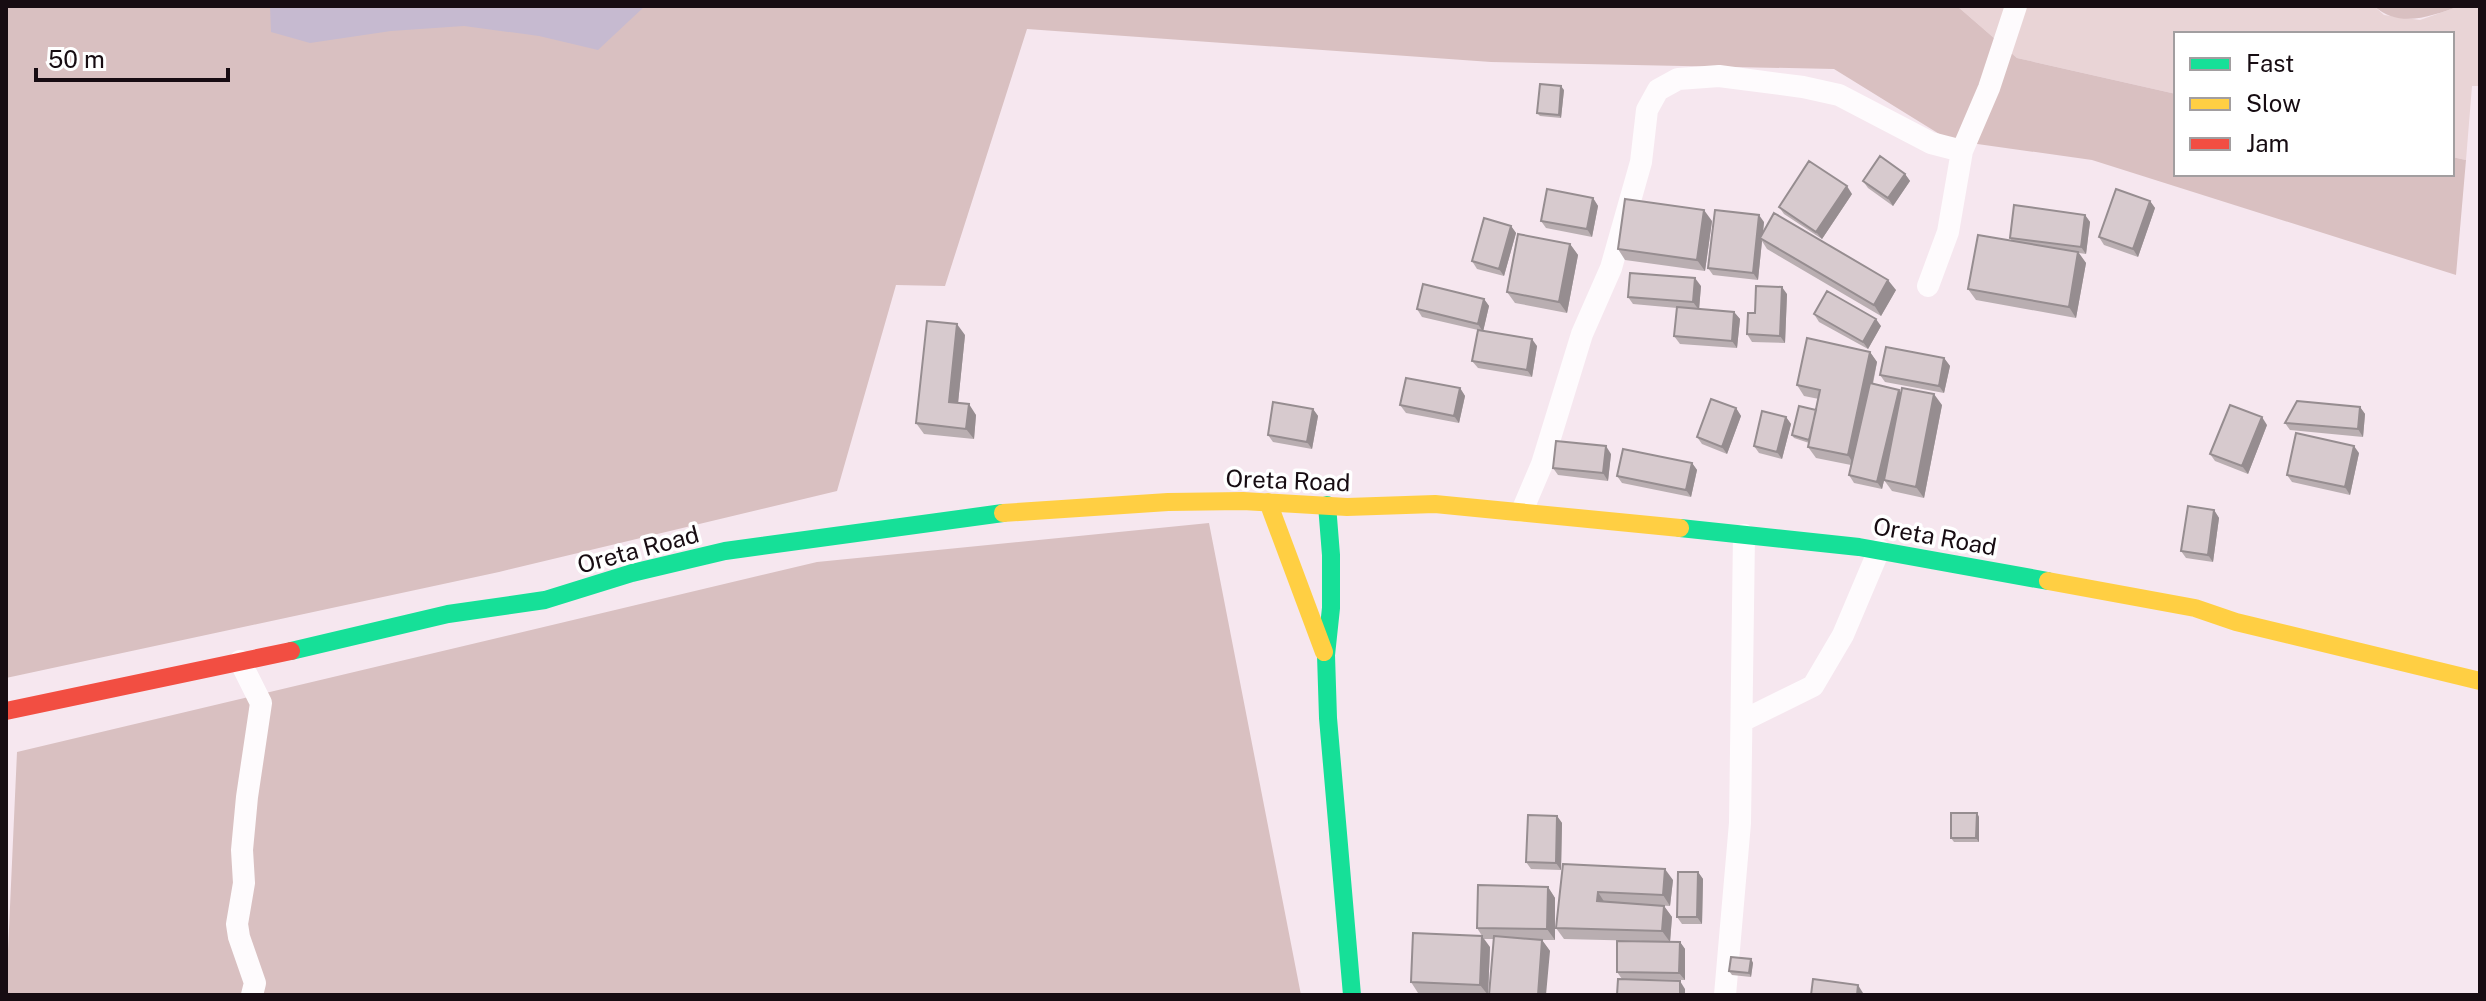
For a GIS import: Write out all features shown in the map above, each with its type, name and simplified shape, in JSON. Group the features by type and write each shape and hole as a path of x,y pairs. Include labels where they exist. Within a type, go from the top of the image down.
{"street":[{"path":"1928,286 1948,232 1962,151 1989,88 2016,6"},
{"path":"1522,511 1542,464 1582,334 1611,268 1641,162 1647,110 1658,90 1678,79 1719,76 1803,87 1839,95 1931,143 1962,151"},
{"name":"Oreta Road","path":"6,711 448,614 545,600 632,573 725,551 1024,510 1168,502 1435,504 1879,550 2195,608 2236,622 2480,681"},
{"path":"1268,502 1326,655"},
{"path":"1327,505 1331,595 1326,655 1331,765 1352,995"},
{"path":"1725,995 1740,823 1744,535"},
{"path":"1742,721 1813,686 1843,635 1879,550"},
{"path":"240,661 261,703 247,797 242,850 245,859 244,883 237,924 255,983 252,995"}],"shaded area":[{"path":"6,6 1957,6 2017,58 2174,94 2174,176 2454,176 2454,157 2466,160 2456,275 2092,160 1949,140 1834,69 1491,62 1027,29 945,286 896,285 837,491 499,572 6,678"},
{"path":"270,6 645,6 598,50 539,36 464,26 391,31 310,43 271,32"},
{"path":"1957,6 2374,6 2384,15 2420,20 2460,6 2480,6 2480,86 2472,86 2466,160 2454,157 2454,32 2174,32 2174,94 2017,58"},
{"path":"2374,6 2460,6 2405,19 2384,13"},
{"path":"1209,523 1301,995 6,995 17,752 817,562"}],"building":[{"path":"1540,84 1561,86 1559,115 1537,113"},
{"path":"1880,156 1905,174 1888,198 1863,181"},
{"path":"1809,161 1847,186 1816,232 1779,207"},
{"path":"1547,189 1593,198 1587,229 1541,221"},
{"path":"2116,189 2150,201 2133,249 2099,237"},
{"path":"1625,199 1704,210 1697,260 1618,249"},
{"path":"2014,205 2085,215 2081,247 2010,238"},
{"path":"1715,210 1759,215 1753,273 1708,268"},
{"path":"1774,213 1888,280 1874,305 1760,238"},
{"path":"1484,218 1511,226 1499,269 1472,261"},
{"path":"1518,234 1570,244 1559,302 1507,292"},
{"path":"1978,235 2078,252 2069,307 1968,289"},
{"path":"1630,273 1695,278 1693,302 1628,297"},
{"path":"1423,284 1484,299 1478,324 1417,309"},
{"path":"1756,286 1782,287 1780,336 1747,334 1748,313 1755,313"},
{"path":"1827,291 1876,319 1863,342 1814,314"},
{"path":"1677,307 1734,312 1732,341 1674,336"},
{"path":"927,321 957,324 949,402 969,404 966,429 916,423"},
{"path":"1478,330 1532,339 1527,370 1472,361"},
{"path":"1807,338 1870,352 1848,455 1808,447 1820,390 1797,385"},
{"path":"1886,347 1944,358 1939,386 1880,375"},
{"path":"1406,378 1460,388 1454,416 1400,405"},
{"path":"1870,383 1899,390 1877,482 1849,475"},
{"path":"1902,388 1934,394 1916,487 1884,480"},
{"path":"1711,399 1736,408 1722,447 1697,437"},
{"path":"2297,401 2360,407 2358,429 2285,423"},
{"path":"1273,402 1313,409 1307,442 1268,435"},
{"path":"2230,405 2262,417 2242,466 2210,454"},
{"path":"1799,406 1816,410 1809,440 1792,435"},
{"path":"1762,411 1786,417 1777,452 1754,446"},
{"path":"2296,433 2354,446 2345,487 2287,475"},
{"path":"1556,441 1606,446 1603,473 1553,468"},
{"path":"1623,449 1692,463 1686,490 1617,476"},
{"path":"2188,506 2214,510 2208,555 2181,551"},
{"path":"1951,813 1977,813 1976,838 1951,838"},
{"path":"1528,815 1557,816 1556,863 1526,862"},
{"path":"1563,864 1665,869 1663,895 1598,892 1597,901 1664,906 1662,931 1556,928"},
{"path":"1678,872 1698,872 1697,917 1677,917"},
{"path":"1478,885 1548,887 1547,929 1477,928"},
{"path":"1413,933 1482,936 1480,985 1411,982"},
{"path":"1494,936 1542,940 1538,995 1489,995"},
{"path":"1617,941 1680,942 1679,973 1617,972"},
{"path":"1731,957 1751,959 1749,973 1729,971"},
{"path":"1618,979 1680,981 1680,995 1617,995"},
{"path":"1813,979 1858,985 1857,995 1811,995"}],"traffic: fast":[{"path":"1327,505 1331,555 1331,608 1326,655 1328,718 1352,995"},
{"path":"291,651 448,614 545,600 632,573 725,551 1003,513"},
{"path":"1680,528 1859,547 2048,581"}],"traffic: slow":[{"path":"1003,513 1168,502 1243,501 1347,507 1435,504 1680,528"},
{"path":"1268,502 1324,652"},
{"path":"2048,581 2195,608 2236,622 2480,681"}],"traffic: jam":[{"path":"6,711 291,651"}]}
